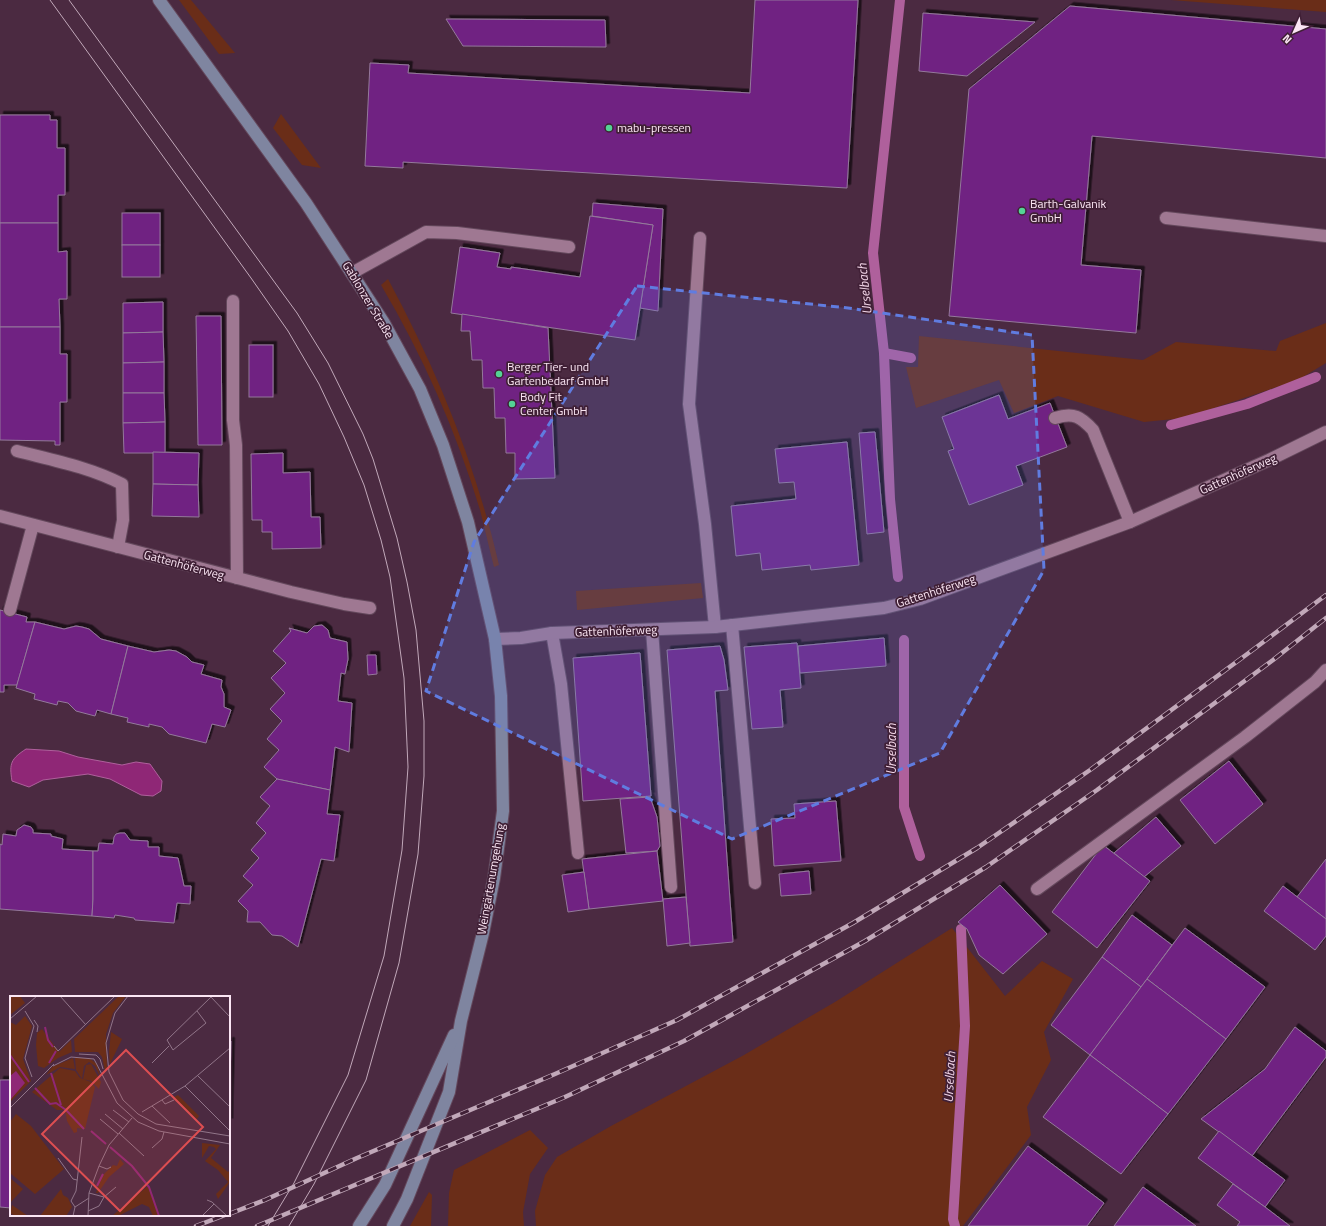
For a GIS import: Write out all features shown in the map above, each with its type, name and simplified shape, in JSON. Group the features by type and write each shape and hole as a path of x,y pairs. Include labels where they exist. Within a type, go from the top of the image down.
{"main road":[{"name":"Gablonzer Straße","path":"159,0 306,202 384,323 420,390 443,445 468,522 495,639"},
{"name":"Weingärtenumgehung","path":"393,1226 407,1199 449,1092 460,1021 483,933 494,878 503,811 501,696 495,639"},
{"name":"Weingärtenumgehung","path":"359,1226 384,1185 460,1021"}],"street":[{"path":"1166,218 1326,236"},
{"path":"352,273 426,232 457,233 569,246"},
{"path":"700,238 689,404 705,524 715,627"},
{"path":"233,301 233,420 236,445 237,578"},
{"path":"1055,418 1065,415 1075,416 1083,419 1094,430 1130,522"},
{"name":"Gattenhöferweg","path":"495,639 521,638 552,633 715,627 884,608 920,600 1130,522 1269,460 1326,432"},
{"path":"17,451 89,470 122,484 123,520 118,547"},
{"name":"Gattenhöferweg","path":"0,516 237,578 344,604 370,608"},
{"path":"10,610 34,525"},
{"path":"732,625 755,883"},
{"path":"652,630 672,887"},
{"path":"552,633 561,684 578,853"},
{"path":"1037,889 1245,736 1315,682 1326,670"}],"highlighted area":[{"path":"637,286 848,308 1032,335 1044,570 940,753 732,839 426,691 474,542"}],"shaded area":[{"path":"179,0 191,0 235,53 219,54"},
{"path":"1171,0 1326,0 1326,12"},
{"path":"281,114 321,168 302,165 273,128"},
{"path":"388,279 439,383 467,455 490,528 499,565 494,567 480,510 471,481 449,423 411,339 381,285"},
{"path":"1326,323 1326,363 1298,380 1184,418 1144,422 1058,396 1014,413 999,380 916,408 906,367 918,367 919,336 1143,360 1176,342 1276,351 1280,341"},
{"path":"701,583 703,598 577,610 576,591"},
{"path":"26,749 59,751 78,757 122,765 136,762 150,764 162,781 161,791 153,796 141,795 110,779 88,774 43,780 29,787 12,781 11,775 12,762"},
{"path":"952,928 1005,996 1042,961 1073,979 1044,1032 1051,1060 1027,1107 1031,1135 963,1226 536,1226 535,1211 545,1175 557,1157 611,1126 744,1055 835,1002"},
{"path":"530,1130 548,1148 530,1174 523,1212 524,1226 448,1226 449,1193 454,1170"},
{"path":"429,1192 432,1195 431,1226 410,1226"}],"building":[{"name":"mabu-pressen","path":"755,0 858,0 847,188 403,162 403,168 365,166 370,63 409,65 408,73 750,93"},
{"name":"Barth-Galvanik GmbH","path":"1070,6 1326,29 1326,158 1092,136 1081,265 1141,270 1136,333 949,316 969,89"},
{"path":"923,13 1035,22 967,76 919,71"},
{"path":"446,19 605,20 606,47 463,46"},
{"path":"0,115 50,115 50,120 57,120 57,148 65,148 65,195 58,195 58,223 0,223"},
{"path":"593,203 663,209 658,311 640,308 653,225 592,216"},
{"path":"122,213 160,213 160,245 122,245"},
{"path":"590,216 653,225 635,340 451,313 460,247 500,253 497,267 511,269 511,267 580,277"},
{"path":"0,223 58,223 58,252 67,251 67,299 59,299 60,327 0,327"},
{"path":"122,245 160,245 160,277 122,277"},
{"path":"163,302 163,332 123,333 123,303"},
{"path":"462,314 548,328 555,478 515,479 515,453 506,453 505,418 495,418 494,388 483,388 482,360 472,360 470,331 461,331"},
{"path":"196,316 221,316 222,445 198,445"},
{"path":"0,327 60,327 60,354 67,354 67,402 60,402 60,445 55,445 55,441 0,440"},
{"path":"163,332 164,362 123,363 123,333"},
{"path":"249,345 273,345 273,397 249,397"},
{"path":"164,362 164,393 123,393 123,363"},
{"path":"123,393 164,393 165,422 123,423"},
{"path":"999,395 1008,419 1050,403 1067,447 1016,466 1023,485 969,505 948,451 954,449 942,417"},
{"path":"165,422 165,453 124,453 123,423"},
{"path":"875,432 884,532 867,534 859,433"},
{"path":"847,442 859,565 811,570 810,565 762,570 760,553 736,556 731,506 796,499 794,482 779,483 775,449"},
{"path":"153,452 199,453 198,485 153,484"},
{"path":"283,453 283,473 310,472 311,517 320,517 321,548 272,549 272,532 262,532 262,520 252,520 251,454"},
{"path":"153,484 198,485 199,517 152,516"},
{"path":"0,610 27,617 26,622 35,622 17,685 4,685 4,692 0,692"},
{"path":"35,622 64,629 76,626 82,627 89,629 101,639 128,646 111,714 97,710 95,716 76,711 68,703 58,701 57,705 34,699 35,694 16,688"},
{"path":"322,625 328,630 330,638 347,642 348,659 345,674 341,673 338,701 352,703 349,752 335,747 330,790 277,779 264,767 279,750 267,739 282,721 270,709 285,693 271,678 286,663 273,651 291,631 289,628 307,633 314,626"},
{"path":"884,638 886,666 800,673 798,646"},
{"path":"797,643 801,688 780,690 783,727 752,729 744,647"},
{"path":"128,646 154,652 169,650 176,651 187,657 192,662 204,665 201,674 222,680 221,687 224,694 224,707 231,710 225,727 212,724 206,743 169,734 162,727 149,724 149,727 127,722 128,718 111,714"},
{"path":"720,646 724,660 728,690 715,691 733,942 690,946 667,650"},
{"path":"640,653 651,796 583,801 573,658"},
{"path":"367,655 376,655 377,674 368,675"},
{"path":"1229,761 1263,804 1215,844 1180,800"},
{"path":"277,779 330,790 327,814 340,815 334,861 321,859 298,947 282,936 272,935 260,922 247,922 248,911 238,901 253,885 243,876 259,858 251,850 266,833 256,823 270,806 260,797"},
{"path":"650,797 657,817 660,846 657,851 626,853 620,799"},
{"path":"836,801 841,861 774,866 771,819 795,818 794,804"},
{"path":"1156,817 1181,846 1144,877 1114,853"},
{"path":"24,825 31,827 33,833 51,834 51,836 63,839 62,849 93,851 92,916 0,909 0,844 2,845 3,834 16,836 17,830"},
{"path":"125,833 130,840 148,841 148,847 159,847 159,856 178,858 184,886 191,886 190,904 177,903 174,923 135,920 134,918 115,915 114,918 92,916 93,851 98,851 99,843 113,844 114,837 116,834"},
{"path":"1103,845 1150,881 1097,948 1052,912"},
{"path":"657,851 663,901 589,909 582,859"},
{"path":"1326,859 1326,919 1297,897"},
{"path":"809,871 811,894 781,896 779,874"},
{"path":"584,872 589,909 568,912 562,875"},
{"path":"1000,885 1047,934 1003,974 979,955 967,929 958,922"},
{"path":"1283,886 1326,919 1326,936 1315,950 1264,911"},
{"path":"686,897 690,943 667,946 663,899"},
{"path":"1132,915 1172,945 1141,987 1102,957"},
{"path":"1185,928 1265,987 1226,1039 1147,979"},
{"path":"1102,957 1141,987 1090,1055 1051,1025"},
{"path":"1147,979 1226,1039 1168,1114 1090,1055"},
{"path":"1295,1027 1326,1051 1326,1057 1252,1156 1201,1119 1265,1069"},
{"path":"230,1041 231,1041 230,1082"},
{"path":"1090,1055 1168,1114 1121,1174 1043,1117"},
{"path":"0,1080 10,1080 10,1208 0,1207"},
{"path":"1219,1131 1285,1180 1265,1207 1198,1158"},
{"path":"1028,1146 1104,1203 1087,1226 968,1226"},
{"path":"1233,1184 1290,1226 1237,1226 1240,1222 1217,1205"},
{"path":"1143,1187 1196,1226 1114,1226"}],"waterway":[{"name":"Urselbach","path":"898,577 890,499 884,353 873,253 900,0"},
{"path":"884,353 911,358"},
{"path":"1171,425 1247,404 1316,377"},
{"name":"Urselbach","path":"904,640 904,807 920,856"},
{"name":"Urselbach","path":"955,1226 953,1219 965,1026 961,929"}],"tram line":[{"path":"50,0 288,331 319,384 344,437 364,485 381,540 390,577 404,678 408,767 402,850 384,956 348,1075 294,1183 268,1226"},
{"path":"69,0 297,313 328,363 363,434 373,459 397,538 416,630 424,721 424,776 418,854 399,963 366,1080 314,1184 289,1226"}],"railway":[{"path":"230,1214 265,1200 357,1158 555,1074 677,1020 853,923 977,848 1090,770 1326,595"},
{"path":"257,1226 565,1097 684,1041 865,941 986,867 1097,790 1273,660 1326,618"},
{"path":"196,1226 222,1216"}],"place":[{"name":"mabu-pressen","path":"609,128"},
{"name":"Barth-Galvanik GmbH","path":"1022,211"},
{"name":"Berger Tier- und Gartenbedarf GmbH","path":"499,374"},
{"name":"Body Fit Center GmbH","path":"512,404"}]}
